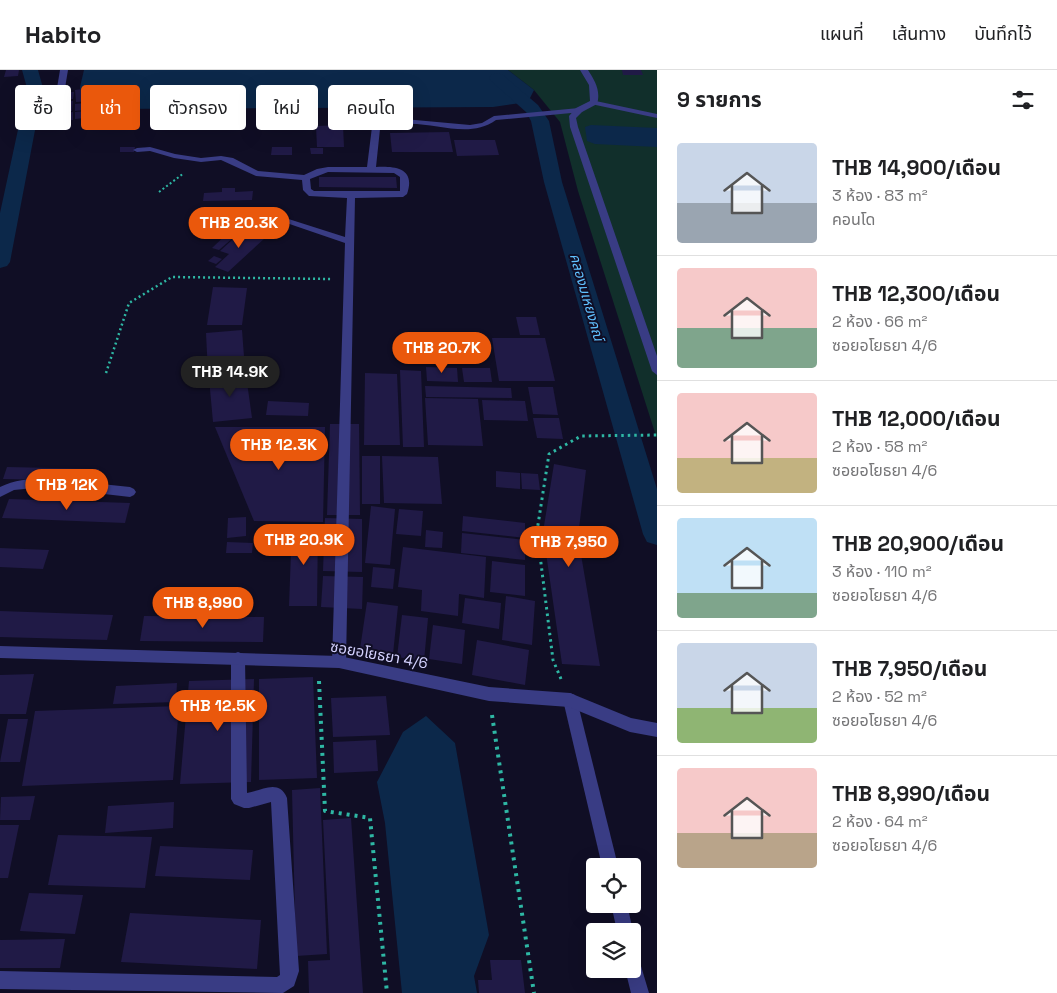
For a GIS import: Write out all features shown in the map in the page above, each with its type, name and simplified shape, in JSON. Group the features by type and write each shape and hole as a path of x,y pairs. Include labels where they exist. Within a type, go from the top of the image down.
{"street":[{"path":"61,85 64,70"},
{"path":"584,70 595,84 596,94 594,102"},
{"path":"657,116 594,102 579,110 572,118 579,145 657,371"},
{"path":"371,170 376,127 404,121 470,127 484,125 494,118 579,110"},
{"path":"137,150 150,149 174,156 201,160 221,158 230,160 256,173 306,178"},
{"path":"322,170 371,170 402,172 405,176 405,191 403,194 312,194 307,190 306,178 311,173 322,170"},
{"path":"339,662 351,195"},
{"path":"272,217 350,242"},
{"path":"0,492 6,487 25,482 130,492"},
{"name":"ซอยอโยธยา 4/6","path":"0,652 339,662 489,694 570,700 630,725 657,730"},
{"path":"8,985 279,986 288,980 290,971 279,798 276,794 271,793 248,801 238,798 238,658"},
{"path":"570,700 608,858"},
{"path":"636,978 640,993"}],"path":[{"path":"159,192 201,160"},
{"path":"106,372 128,303 172,277 349,279"},
{"path":"570,700 553,660 537,531 549,454 582,436 657,435"},
{"path":"318,661 325,811 370,818 387,993"},
{"path":"489,694 534,993"}],"green space":[{"path":"508,70 657,70 657,439 578,191 560,122 534,90"}],"water":[{"path":"84,70 508,70 534,90 528,102 493,107 413,107 413,85 328,85 328,108 318,108 318,85 256,85 256,108 246,108 246,85 150,85 150,109 140,109 140,85 81,85 81,94 80,87"},
{"path":"591,125 657,128 657,147 595,144 587,141 585,127"},
{"path":"426,716 455,743 489,935 474,976 477,993 402,993 385,823 377,782 403,732"}],"building":[{"path":"6,70 19,70 18,76 4,77"},
{"path":"622,70 641,70 643,75 623,75"},
{"path":"81,89 81,102 76,102 75,90"},
{"path":"71,92 74,92 73,99 71,99"},
{"path":"81,103 81,110 75,111 75,104"},
{"path":"81,111 81,118 75,119 75,112"},
{"path":"71,112 73,112 73,120 71,120"},
{"path":"318,126 328,126 328,130 343,130 344,147 317,147 316,130 318,130"},
{"path":"449,132 453,152 392,152 390,133"},
{"path":"454,140 495,140 499,155 457,156"},
{"path":"120,147 135,147 134,152 120,152"},
{"path":"272,147 292,147 292,155 271,155"},
{"path":"310,148 323,148 323,154 311,154"},
{"path":"319,177 396,177 397,188 319,187"},
{"path":"222,188 235,188 235,192 253,191 252,200 203,201 204,193 222,192"},
{"path":"244,210 272,211 270,222 242,220"},
{"path":"243,221 271,231 265,237 237,227"},
{"path":"234,227 242,230 219,250 212,248"},
{"path":"243,230 265,238 228,272 215,267 229,254 220,251"},
{"path":"214,256 222,259 216,264 208,261"},
{"path":"213,287 247,288 242,325 207,325"},
{"path":"516,317 536,317 540,335 520,335"},
{"path":"242,330 245,370 208,373 206,333"},
{"path":"492,338 545,338 555,381 499,381"},
{"path":"426,367 457,368 458,382 427,381"},
{"path":"462,368 490,368 492,382 464,382"},
{"path":"400,370 421,371 424,447 403,447"},
{"path":"365,373 397,374 400,445 364,445"},
{"path":"246,375 252,418 213,422 209,378"},
{"path":"425,386 511,388 512,398 426,397"},
{"path":"528,387 553,387 558,415 533,414"},
{"path":"425,398 478,399 483,446 428,445"},
{"path":"482,400 525,401 528,421 484,420"},
{"path":"268,401 309,403 308,416 266,415"},
{"path":"533,418 559,418 563,439 537,438"},
{"path":"330,424 359,424 360,515 327,515"},
{"path":"215,427 325,427 323,522 254,521"},
{"path":"362,456 380,456 380,504 362,504"},
{"path":"382,456 438,457 442,504 384,503"},
{"path":"554,464 586,470 578,537 600,666 562,664 543,532"},
{"path":"7,467 99,469 96,481 3,479"},
{"path":"496,471 520,473 520,489 496,487"},
{"path":"521,473 538,474 540,490 522,489"},
{"path":"9,499 130,503 125,523 2,518"},
{"path":"371,506 395,509 390,565 365,563"},
{"path":"399,509 423,511 421,536 396,534"},
{"path":"463,516 525,523 525,538 462,531"},
{"path":"246,517 246,536 227,538 228,518"},
{"path":"325,518 362,519 362,572 323,571"},
{"path":"292,526 318,526 317,606 289,606"},
{"path":"426,530 443,532 442,548 425,547"},
{"path":"462,533 525,540 525,560 461,553"},
{"path":"227,542 253,543 252,553 226,553"},
{"path":"403,547 486,557 484,598 459,594 458,616 421,611 422,590 398,587"},
{"path":"0,548 49,550 43,569 0,567"},
{"path":"492,561 525,565 525,596 490,592"},
{"path":"373,567 395,569 393,589 371,587"},
{"path":"323,576 363,577 362,609 321,607"},
{"path":"506,596 535,601 532,645 502,640"},
{"path":"465,598 501,603 499,629 462,623"},
{"path":"367,602 398,606 393,654 360,649"},
{"path":"0,611 113,615 107,640 0,637"},
{"path":"402,615 428,618 424,661 397,657"},
{"path":"144,616 264,617 263,642 140,641"},
{"path":"433,625 465,630 462,664 429,659"},
{"path":"477,640 529,650 525,685 472,675"},
{"path":"34,674 26,714 0,714 0,675"},
{"path":"313,677 317,778 259,780 259,679"},
{"path":"254,679 251,782 180,784 189,681"},
{"path":"177,683 176,702 113,704 116,686"},
{"path":"386,696 390,735 333,737 331,698"},
{"path":"179,706 173,780 22,786 35,711"},
{"path":"8,719 28,719 20,762 0,762"},
{"path":"376,740 378,771 334,773 333,742"},
{"path":"320,788 327,954 296,956 292,790"},
{"path":"35,796 30,820 0,820 1,797"},
{"path":"174,802 173,828 105,833 108,806"},
{"path":"351,818 363,993 309,993 308,961 330,960 323,820"},
{"path":"0,825 19,825 8,878 0,878"},
{"path":"58,835 152,837 145,888 48,885"},
{"path":"160,846 253,850 250,880 155,876"},
{"path":"29,893 83,895 75,934 20,931"},
{"path":"130,913 261,920 257,969 121,962"},
{"path":"65,939 60,968 0,968 0,940"},
{"path":"490,960 521,960 525,993 479,993 478,980 492,980"}],"waterway":[{"path":"0,262 35,88 30,70"},
{"name":"คลองมเหยงคณ์","path":"497,78 532,109 540,121 553,182 657,534"}]}
